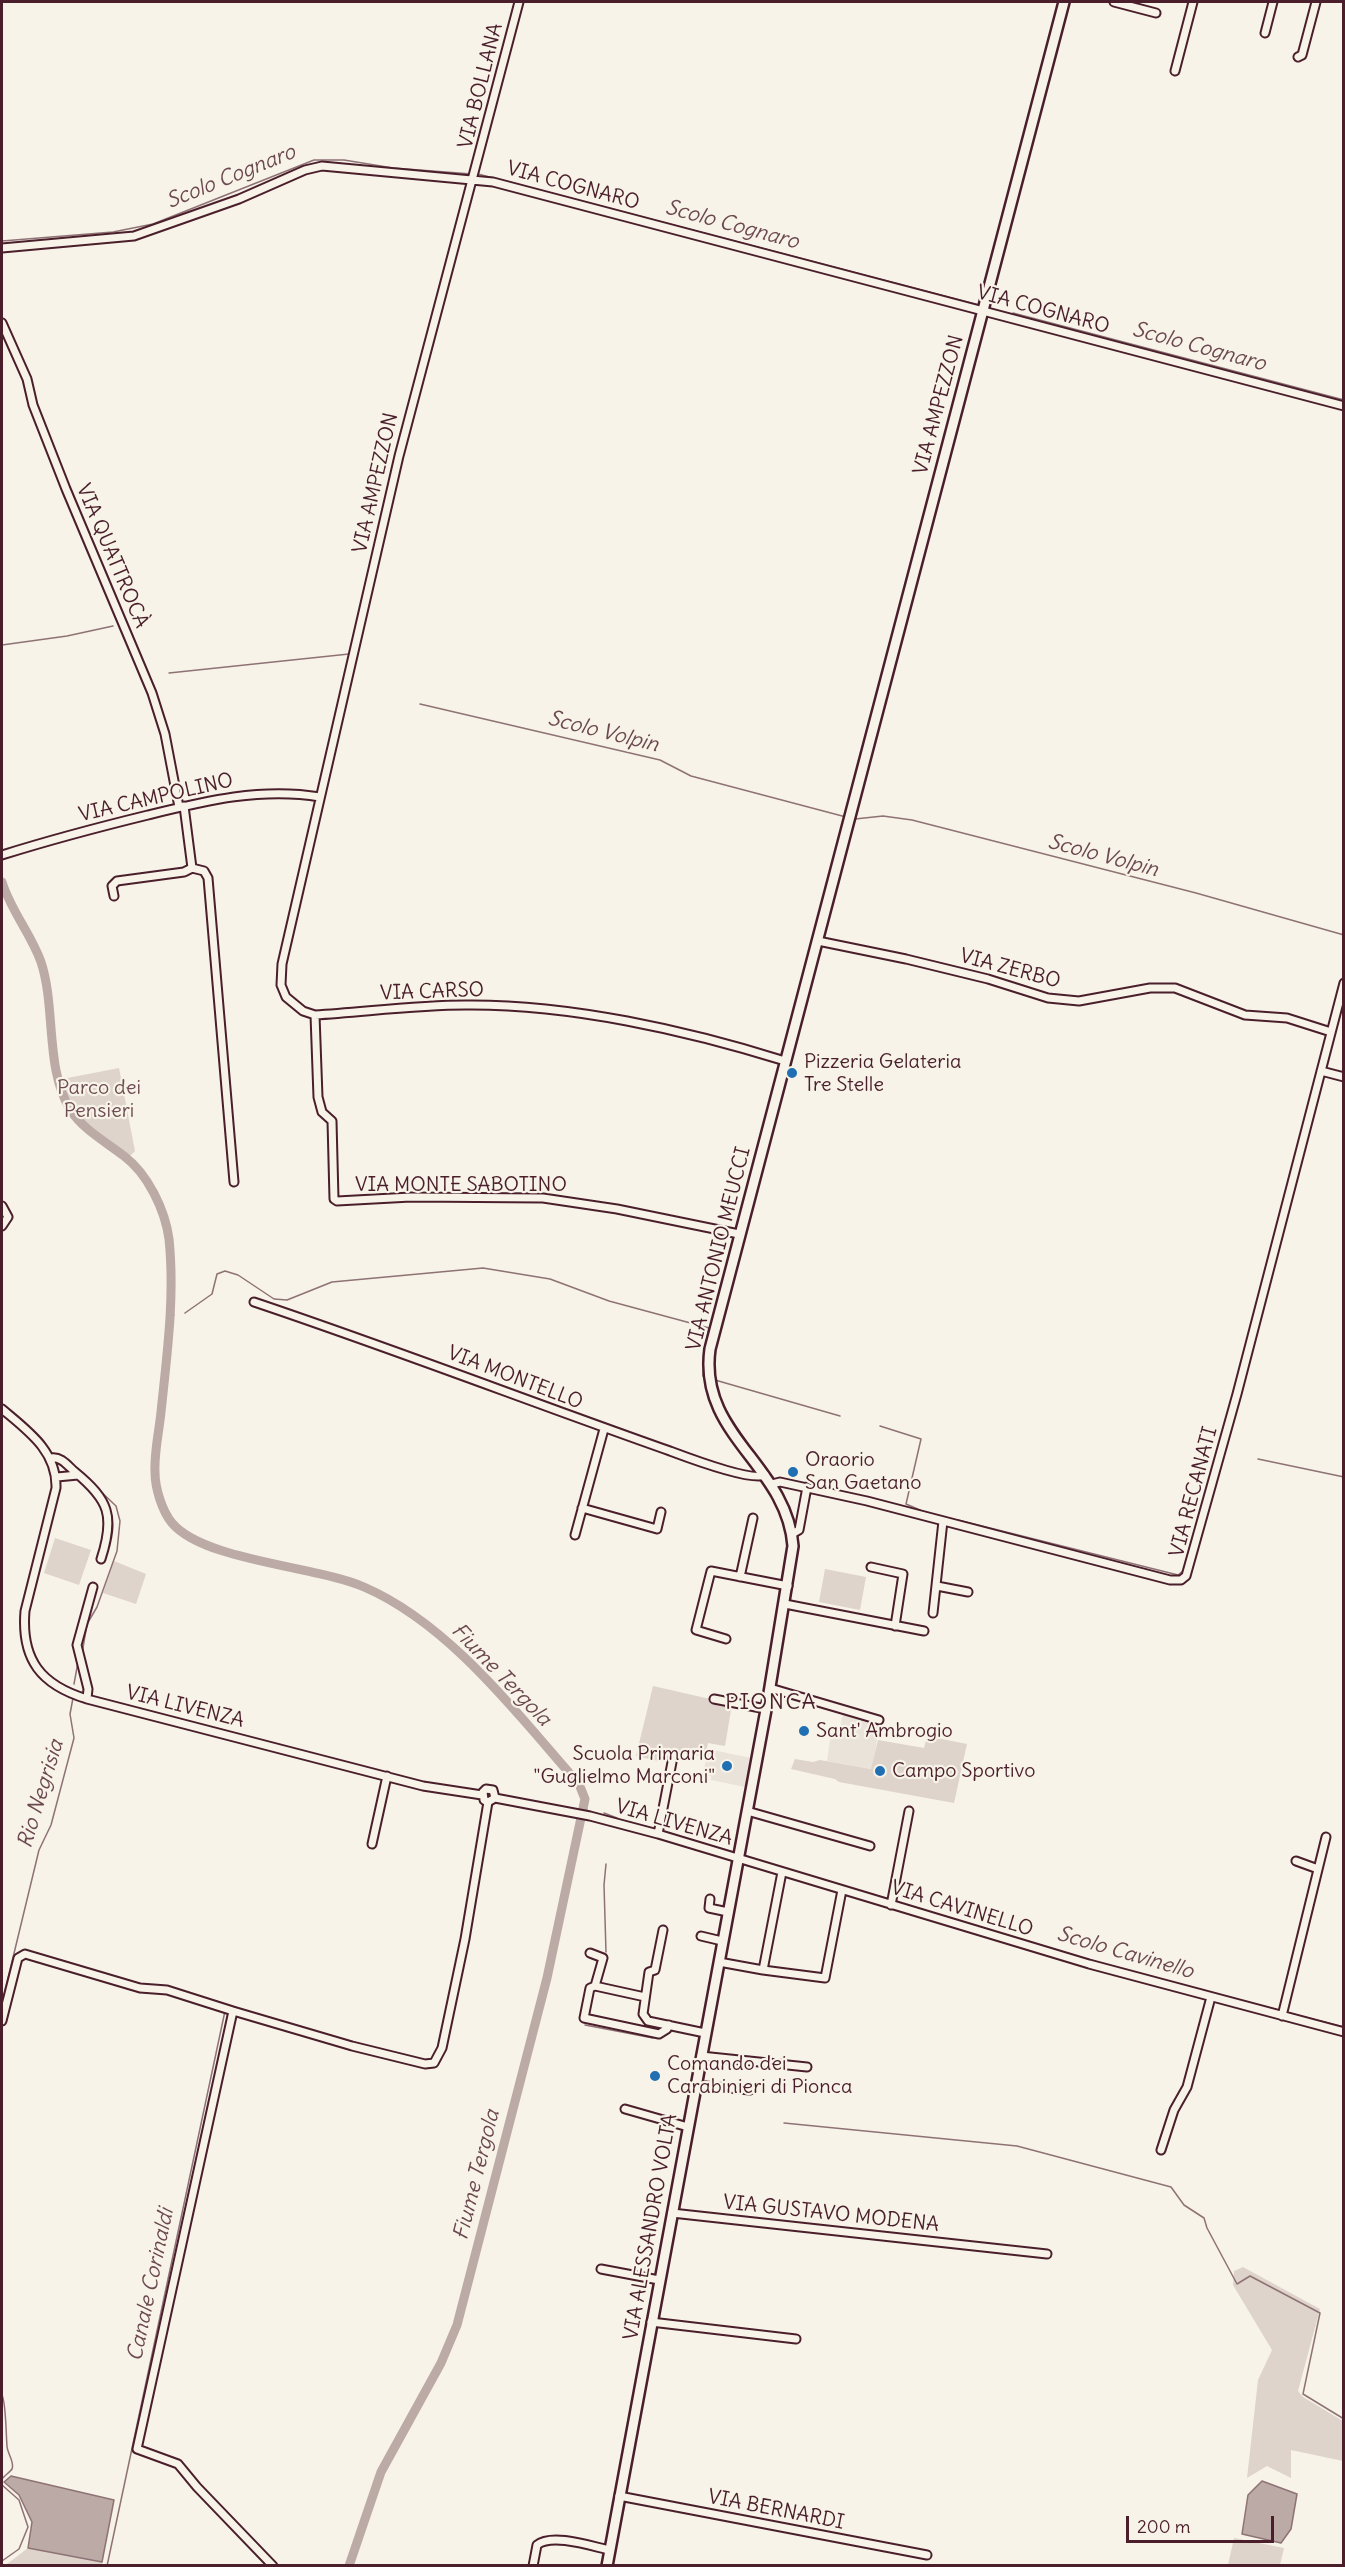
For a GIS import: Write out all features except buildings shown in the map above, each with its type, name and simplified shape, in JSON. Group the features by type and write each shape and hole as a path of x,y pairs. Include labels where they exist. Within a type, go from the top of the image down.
{"main road":[{"name":"VIA AMPEZZON","path":"850,818 1064,2"},
{"name":"VIA ANTONIO MEUCCI","path":"739,1859 788,1587 792,1534 785,1508 772,1484 722,1419 713,1398 709,1375 710,1349 850,818"},
{"name":"VIA ALESSANDRO VOLTA","path":"607,2565 739,1859"}],"street":[{"name":"VIA BOLLANA","path":"474,178 519,2"},
{"path":"1114,2 1156,13"},
{"path":"1175,71 1193,2"},
{"path":"1265,33 1273,2"},
{"path":"1298,57 1302,55 1316,2"},
{"name":"VIA COGNARO","path":"2,248 134,236 186,219 305,170 322,166 474,178 1344,406"},
{"name":"VIA AMPEZZON","path":"320,797 399,456 474,178"},
{"name":"VIA QUATTROCÀ","path":"2,322 27,379 33,405 54,460 152,693 165,734 192,868"},
{"name":"VIA CAMPOLINO","path":"2,855 181,806 244,794 320,797"},
{"path":"315,1015 303,1011 286,997 281,985 282,964 320,797"},
{"path":"114,896 112,886 117,881 184,872 192,868 204,871 208,879 234,1182"},
{"name":"VIA ZERBO","path":"818,941 988,979 1048,998 1079,1001 1150,988 1175,988 1245,1015 1287,1018 1330,1032"},
{"path":"1344,983 1321,1071 1344,1077"},
{"name":"VIA CARSO","path":"315,1015 465,1005 554,1011 670,1030 785,1061"},
{"name":"VIA MONTE SABOTINO","path":"315,1015 318,1097 322,1113 332,1121 334,1199 337,1201 411,1197 543,1198 617,1209 739,1234"},
{"name":"VIA RECANATI","path":"772,1484 780,1482 807,1487 1170,1580 1181,1580 1186,1576 1234,1405 1321,1071"},
{"path":"2,1206 8,1217 2,1226"},
{"name":"VIA MONTELLO","path":"254,1302 494,1386 604,1430 715,1466 755,1476 765,1475"},
{"path":"2,1409 37,1440 51,1458 57,1477 72,1474 80,1476"},
{"path":"575,1535 604,1430"},
{"path":"51,1458 62,1460 97,1491 107,1510 109,1532 101,1559"},
{"name":"VIA LIVENZA","path":"57,1477 25,1611 24,1631 29,1654 40,1672 59,1688 87,1699 423,1786 482,1795 483,1791 490,1788 494,1790 495,1798 590,1816 739,1859"},
{"path":"792,1534 799,1530 807,1487"},
{"path":"582,1508 657,1529 661,1512"},
{"path":"740,1577 753,1518"},
{"path":"933,1612 943,1521"},
{"path":"871,1567 903,1574 895,1626"},
{"path":"726,1639 696,1630 711,1571 788,1587"},
{"path":"937,1586 968,1592"},
{"path":"87,1699 88,1689 78,1645 93,1587"},
{"path":"785,1604 924,1631"},
{"path":"770,1688 879,1720"},
{"path":"714,1699 766,1709"},
{"path":"658,1834 673,1757"},
{"path":"372,1844 387,1776"},
{"path":"482,1795 488,1802"},
{"path":"488,1802 495,1798"},
{"path":"2,2021 18,1958 25,1954 140,1988 167,1990 352,2046 425,2064 434,2063 442,2048 465,1940 488,1802"},
{"path":"747,1811 870,1846"},
{"path":"891,1905 909,1811"},
{"path":"1283,2013 1326,1837"},
{"name":"VIA CAVINELLO","path":"739,1859 1211,1997 1283,2013 1344,2032"},
{"path":"1296,1861 1318,1869"},
{"path":"763,1970 782,1872"},
{"path":"719,1962 825,1978 842,1890"},
{"path":"710,1899 709,1908 728,1912"},
{"path":"663,1930 655,1970 649,1972 642,2010 646,2019 705,2033"},
{"path":"701,1936 723,1941"},
{"path":"590,1953 603,1958 595,1986"},
{"path":"645,1996 595,1986 590,1988 584,2018 660,2034 669,2025"},
{"path":"1161,2150 1174,2110 1187,2087 1211,1997"},
{"path":"233,2011 137,2449 178,2464 197,2487 273,2565"},
{"path":"701,2056 807,2067"},
{"path":"696,2085 750,2090"},
{"path":"625,2109 688,2127"},
{"name":"VIA GUSTAVO MODENA","path":"672,2213 1047,2254"},
{"path":"602,2269 659,2280"},
{"path":"651,2322 796,2339"},
{"name":"VIA BERNARDI","path":"619,2496 927,2555"},
{"path":"532,2565 537,2545 545,2541 581,2543 609,2550"}],"shaded area":[{"path":"843,1713 880,1723 872,1769 827,1761 831,1733 839,1734"},
{"name":"Scuola Primaria \"Guglielmo Marconi\"","path":"708,1749 751,1758 745,1787 711,1780 711,1776 703,1774"},
{"path":"11,2476 114,2500 102,2562 28,2548 32,2522 19,2495 4,2482"},
{"path":"1262,2481 1297,2494 1291,2529 1281,2543 1242,2534 1248,2495"}],"green space":[{"name":"Parco dei Pensieri","path":"119,1068 135,1151 129,1157 91,1129 71,1107 62,1079"},
{"path":"55,1538 91,1550 79,1585 44,1573"},
{"path":"114,1561 146,1574 136,1604 103,1593"},
{"path":"825,1569 866,1577 860,1610 819,1602"},
{"path":"653,1686 710,1699 710,1703 726,1706 727,1703 732,1704 725,1746 708,1743 705,1757 669,1750 664,1754 663,1762 636,1756"},
{"name":"Campo Sportivo","path":"927,1736 967,1744 954,1803 839,1782 835,1779 791,1769 795,1759 813,1762 820,1760 871,1769 878,1740 924,1748"},
{"path":"1243,2267 1320,2309 1298,2391 1303,2397 1343,2421 1343,2461 1291,2450 1291,2478 1267,2466 1247,2478 1258,2380 1272,2350 1233,2285 1234,2271"},
{"path":"1234,2538 1284,2548 1280,2565 1228,2565"},
{"path":"28,2548 102,2562 102,2566 7,2564"}],"waterway":[{"name":"Scolo Cognaro","path":"2,241 113,232 153,224 314,160 344,160 393,168 472,174"},
{"name":"Scolo Cognaro","path":"478,174 979,305"},
{"name":"Scolo Cognaro","path":"1013,313 1344,400"},
{"name":"Scolo Volpin","path":"2,645 67,636 113,626"},
{"name":"Scolo Volpin","path":"169,673 349,654"},
{"name":"Scolo Volpin","path":"420,704 660,760 691,776 846,817"},
{"name":"Scolo Volpin","path":"855,819 883,816 912,820 1196,893 1344,935"},
{"name":"Fiume Tergola","path":"2,882 10,903 41,962 46,980 54,1057 62,1093 70,1109 81,1123 141,1172 164,1216 171,1261 171,1304 155,1478 162,1506 168,1518 187,1536 209,1546 343,1580 364,1587 395,1603 454,1647 481,1674 579,1784 585,1799 547,1978 457,2325 441,2363 381,2472 349,2566"},
{"path":"185,1313 212,1294 217,1274 225,1271 238,1275 274,1299 287,1300 332,1282 483,1268 550,1279 609,1301 709,1328 704,1353 703,1376"},
{"path":"715,1380 840,1416"},
{"path":"880,1426 921,1439 906,1504 920,1510"},
{"path":"958,1520 1178,1575 1184,1570 1218,1448"},
{"path":"1258,1459 1344,1477"},
{"name":"Rio Negrisia","path":"73,1465 116,1506 120,1521 117,1551 97,1607 87,1624 82,1654"},
{"name":"Rio Negrisia","path":"74,1684 78,1662"},
{"name":"Rio Negrisia","path":"2,2003 39,1850 51,1825 74,1738 70,1714 73,1698"},
{"name":"Scolo Cavinello","path":"604,1813 617,1818"},
{"path":"606,1864 604,1885 606,1952"},
{"name":"Scolo Cavinello","path":"978,1927 1121,1969"},
{"name":"Scolo Cavinello","path":"1204,1991 1280,2011"},
{"name":"Canale Corinaldi","path":"107,2566 225,2011"},
{"name":"Scolo Cavinello","path":"1285,2012 1344,2027"},
{"path":"585,2025 653,2038"},
{"path":"784,2123 1017,2146 1171,2187 1184,2205 1204,2218 1237,2284 1250,2276 1320,2313 1303,2394 1344,2419"},
{"name":"Rio Negrisia","path":"2,2395 7,2449 13,2466 2,2479"},
{"name":"Rio Negrisia","path":"2,2485 19,2500 28,2527 19,2549 2,2561"}],"place":[{"name":"Pizzeria Gelateria Tre Stelle","path":"792,1073"},
{"name":"Oraorio San Gaetano","path":"793,1472"},
{"name":"Sant' Ambrogio","path":"804,1731"},
{"name":"Scuola Primaria \"Guglielmo Marconi\"","path":"727,1766"},
{"name":"Campo Sportivo","path":"880,1771"},
{"name":"Comando dei Carabinieri di Pionca","path":"655,2076"}],"district":[{"name":"PIONCA","path":"771,1703"}]}
